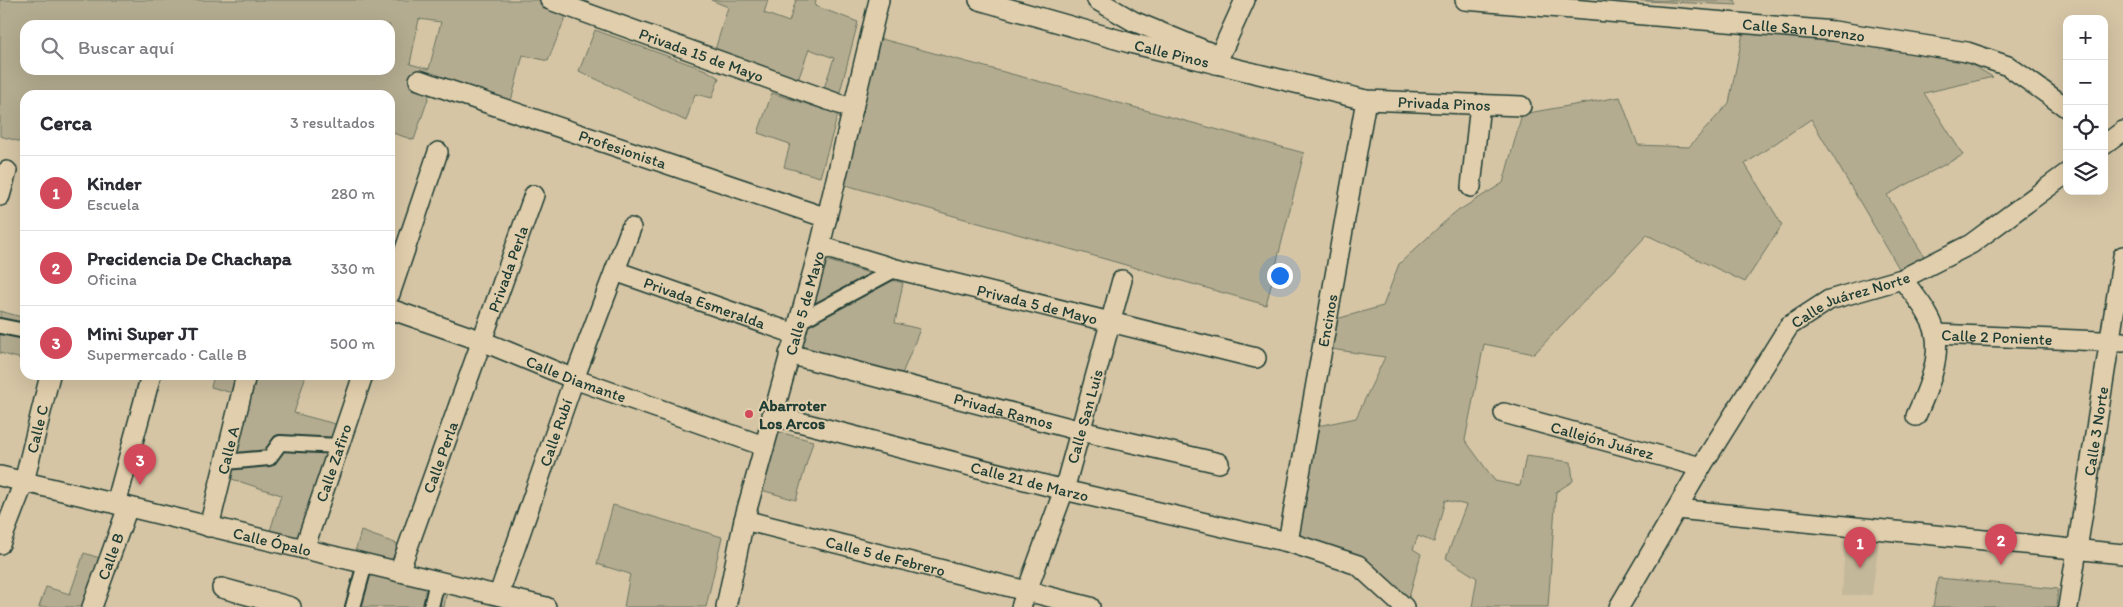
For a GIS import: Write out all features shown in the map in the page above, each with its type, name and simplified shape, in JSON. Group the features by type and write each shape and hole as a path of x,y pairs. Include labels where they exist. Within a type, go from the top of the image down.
{"street":[{"name":"Privada 15 de Mayo","path":"550,0 853,109"},
{"name":"Calle 5 de Mayo","path":"726,607 744,520 820,246 879,0"},
{"name":"Calle Pinos","path":"979,0 1130,44 1217,60 1366,100"},
{"path":"1097,0 1133,21 1217,60 1245,0"},
{"name":"Calle San Lorenzo","path":"1465,0 1834,30 1967,52 2008,66 2063,105"},
{"name":"Profesionista","path":"419,80 827,218"},
{"name":"Privada Pinos","path":"1366,100 1521,106"},
{"name":"Encinos","path":"1288,542 1366,100"},
{"path":"1471,187 1480,104"},
{"path":"395,279 438,152"},
{"path":"0,196 7,171"},
{"name":"Calle Juárez Norte","path":"1625,605 1701,468 1789,326 1829,300 1902,279 1971,244 2063,176"},
{"name":"Privada Perla","path":"482,340 534,195"},
{"name":"Calle Rubí","path":"499,594 574,379 631,228"},
{"name":"Privada 5 de Mayo","path":"820,246 896,269 1256,358"},
{"name":"Calle 3 Norte","path":"2068,607 2116,341 2123,256"},
{"path":"796,328 896,269"},
{"name":"Privada Esmeralda","path":"615,271 796,328"},
{"name":"Calle 2 Poniente","path":"1902,279 1930,317 1936,334 2116,341"},
{"name":"Calle San Luis","path":"1024,599 1064,490 1122,280"},
{"name":"Calle Diamante","path":"395,311 482,340 574,379 764,446"},
{"path":"0,326 20,330"},
{"path":"1916,416 1930,386 1937,345 1936,334"},
{"name":"Calle Perla","path":"399,572 482,340"},
{"name":"Privada Ramos","path":"789,354 1081,430 1220,463"},
{"name":"Calle C","path":"24,482 49,380"},
{"name":"Calle B","path":"92,607 122,506 149,380"},
{"name":"Calle A","path":"210,527 245,380"},
{"name":"Calle Zafiro","path":"304,550 361,380"},
{"name":"Callejón Juárez","path":"1504,413 1701,468"},
{"name":"Calle 21 de Marzo","path":"772,415 1064,490 1288,542 1358,565 1388,600 1404,607"},
{"path":"226,462 269,458 280,443 339,446"},
{"name":"Calle Ópalo","path":"0,476 304,550 499,594 546,607"},
{"path":"0,544 24,482"},
{"path":"1677,509 2123,554"},
{"name":"Calle 5 de Febrero","path":"744,520 1024,599 1090,607"},
{"path":"353,607 365,564"},
{"path":"431,607 437,581"},
{"path":"222,588 291,607"}],"shaded area":[{"path":"0,0 547,0 569,8 548,61 523,55 509,109 433,84 414,140 395,134 395,90 20,90 20,142 0,136","holes":["419,19 441,22 429,69 410,64"]},
{"path":"711,0 768,0 764,13 789,22 796,0 816,0 815,6 858,22 839,96 824,88 834,58 809,49 797,83 715,50 728,7"},
{"path":"1623,0 1735,0 1737,5"},
{"path":"1744,28 1829,37 1958,57 1993,77 1924,93 1963,155 1887,195 1927,261 1900,270 1811,119 1745,164 1782,225 1745,282 1647,235 1534,354 1484,344 1465,440 1495,481 1520,486 1526,456 1571,462 1573,481 1556,492 1548,607 1472,607 1477,578 1446,558 1466,505 1445,500 1434,542 1418,536 1413,549 1421,554 1408,600 1292,537 1313,427 1356,418 1385,357 1324,348 1329,321 1383,306 1399,264 1453,214 1503,183 1522,114 1620,97 1638,145 1689,147 1729,103"},
{"path":"595,30 706,70 719,78 712,98 695,94 686,121 579,71"},
{"path":"878,38 1304,153 1266,305 842,184"},
{"path":"772,93 838,114 820,177 784,167 790,144 758,133"},
{"path":"822,259 903,283 895,323 920,329 902,374 798,350"},
{"path":"0,311 20,317 20,359 0,353"},
{"path":"213,380 248,380 243,396 211,387"},
{"path":"253,380 304,380 294,413 343,426 303,546 268,538 281,495 226,477"},
{"path":"775,431 813,441 796,500 761,490"},
{"path":"613,505 722,537 706,607 624,607 630,574 597,564"},
{"path":"361,531 406,547 398,571 353,559"},
{"path":"1845,540 1879,541 1872,595 1842,595"},
{"path":"84,553 109,561 92,607 39,607 46,587 70,594"},
{"path":"367,567 448,586 444,607 356,607"},
{"path":"1938,578 2058,589 2056,607 1933,607"}],"place":[{"name":"Abarroter Los Arcos","path":"749,414"},
{"name":"Mini Super JT","path":"140,485"},
{"name":"Precidencia De Chachapa","path":"2001,565"},
{"name":"Kinder","path":"1860,568"}]}
